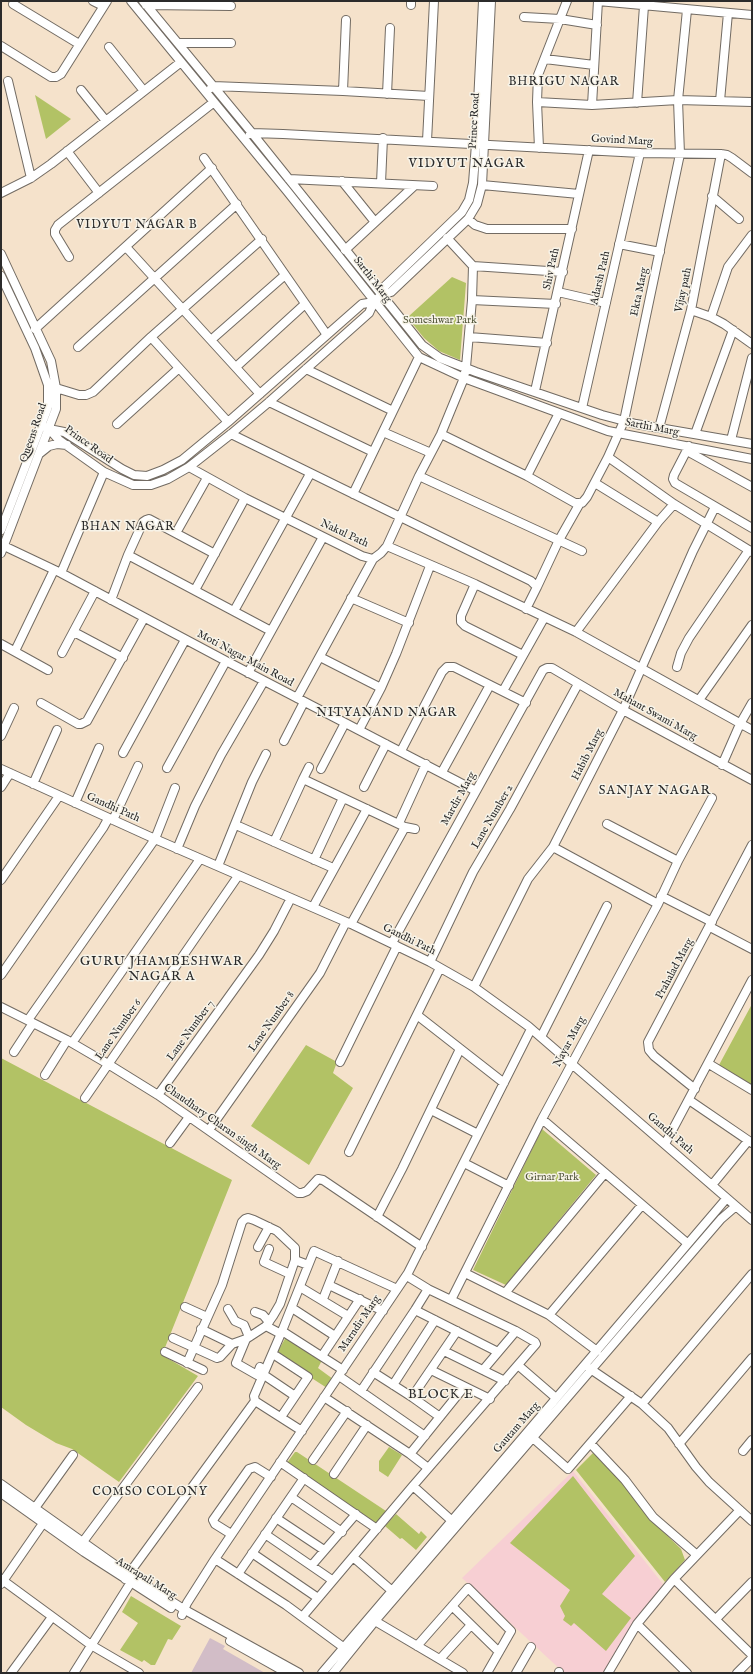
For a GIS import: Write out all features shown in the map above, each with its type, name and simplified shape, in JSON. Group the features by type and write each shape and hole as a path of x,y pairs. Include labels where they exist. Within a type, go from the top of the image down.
{"street":[{"path":"1,46 51,77 56,77 61,74 105,4 93,1"},
{"name":"Sarthi Marg","path":"131,1 287,191 419,357 464,378 608,431 688,449 750,459"},
{"path":"427,141 434,1"},
{"name":"Prince Road","path":"45,427 59,440 104,472 133,485 151,485 168,479 189,467 231,434 369,313 374,302 381,295 385,286 462,212 469,200 476,144 483,1"},
{"name":"Prince Road","path":"381,295 390,292 468,219 477,204 482,185 485,145 491,1"},
{"path":"539,148 537,102 538,75 567,1"},
{"path":"592,105 598,1 752,15"},
{"path":"145,3 230,6"},
{"path":"145,3 292,182 422,345 440,358 582,408 659,428 751,442 750,459"},
{"path":"13,4 79,44"},
{"path":"637,103 644,6"},
{"name":"Ekta Marg","path":"526,609 558,540 581,503 587,497 608,457 624,420 680,154 678,100 687,10"},
{"path":"720,101 728,13"},
{"path":"524,17 560,19 597,25"},
{"path":"343,91 346,20"},
{"path":"387,94 390,28"},
{"path":"178,43 231,43"},
{"path":"109,47 144,91"},
{"path":"545,59 594,65"},
{"path":"1,193 31,178 181,62"},
{"path":"8,81 31,178"},
{"path":"206,92 213,86 429,96"},
{"path":"82,90 106,121"},
{"path":"537,102 592,105 678,100 752,102"},
{"path":"69,257 55,234 55,230 58,225 214,102"},
{"path":"244,138 252,133"},
{"name":"Govind Marg","path":"252,133 383,138 640,153 721,154 732,158 752,173"},
{"path":"381,184 383,138"},
{"name":"Shiv Path","path":"535,391 556,304 589,150"},
{"path":"67,151 99,193"},
{"name":"Adarsh Path","path":"582,408 640,153"},
{"name":"Vijay path","path":"659,428 691,310 721,154"},
{"path":"204,158 327,335"},
{"path":"35,329 212,168"},
{"path":"292,182 342,181 433,186"},
{"path":"342,181 375,222"},
{"path":"287,191 292,182"},
{"path":"482,185 579,194"},
{"path":"345,250 414,186"},
{"path":"712,196 739,219"},
{"path":"78,347 237,204"},
{"path":"468,219 475,225 488,229 572,229"},
{"path":"711,317 728,267 752,235"},
{"path":"447,238 473,266 562,272"},
{"path":"56,388 79,395 86,395 93,392 151,337 262,240"},
{"path":"619,244 660,252"},
{"path":"126,246 260,394"},
{"name":"Queens Road","path":"1,254 50,361 54,372 56,388 56,408 54,414 45,427 1,530"},
{"name":"Nakul Path","path":"189,467 245,498 323,537 362,556 373,559 387,546 399,517 440,434 464,378 472,300 473,266"},
{"path":"211,340 285,275"},
{"name":"Queens Road","path":"1,276 35,348 48,385 48,408 39,455 2,549"},
{"path":"558,292 606,303"},
{"path":"472,300 556,304"},
{"name":"Prince Road","path":"45,427 64,432 134,475 147,476 163,470 182,460 228,422 362,304 374,302"},
{"path":"236,367 305,304"},
{"path":"691,310 711,317 751,341"},
{"path":"696,434 733,330"},
{"path":"151,337 228,422"},
{"path":"469,337 547,343"},
{"path":"353,494 419,357"},
{"path":"731,440 752,358"},
{"path":"117,424 179,368"},
{"path":"306,368 393,411"},
{"path":"269,402 373,452"},
{"path":"527,476 559,413"},
{"path":"54,414 64,432"},
{"path":"383,432 430,453"},
{"path":"231,434 531,581 537,587"},
{"path":"440,434 527,476 575,503 581,503"},
{"path":"39,455 49,446 57,444 67,445"},
{"path":"752,487 688,449 673,479 675,483 752,528"},
{"path":"608,457 674,504 751,551 689,638 681,653 677,667"},
{"path":"15,652 57,571 104,472"},
{"path":"234,611 310,474"},
{"path":"419,476 582,551"},
{"path":"176,533 207,478"},
{"path":"594,483 658,522"},
{"path":"195,590 245,498"},
{"path":"576,632 658,522 674,504"},
{"name":"Habib Marg","path":"474,986 528,880 553,847 623,710 715,507"},
{"path":"111,600 128,555 143,522 146,520 150,520 215,554"},
{"path":"248,673 323,537"},
{"path":"387,546 474,584 576,632 752,730"},
{"name":"Moti Nagar Main Road","path":"2,549 57,571 185,640 442,772 476,791"},
{"path":"128,555 271,631"},
{"path":"284,741 320,657 373,559"},
{"path":"359,730 381,688 409,623 430,566"},
{"path":"474,584 461,616 461,622 465,626 523,655"},
{"path":"62,653 95,591"},
{"path":"351,598 409,623"},
{"path":"41,703 78,724 87,721 144,618"},
{"path":"503,692 544,618"},
{"path":"699,700 752,625"},
{"path":"74,632 123,658"},
{"path":"123,753 185,640"},
{"path":"1,644 48,670"},
{"path":"320,657 381,688"},
{"path":"167,768 226,661"},
{"path":"401,751 442,672 447,667 454,666 526,703"},
{"name":"Mahant Swami Marg","path":"547,668 552,668 623,710 752,780"},
{"name":"Mardir Marg","path":"340,1062 394,944 543,670 547,668"},
{"path":"177,849 195,806 221,755 264,681"},
{"name":"Lane Number 2","path":"430,962 473,872 510,809 578,684"},
{"path":"442,772 490,685"},
{"path":"722,765 740,724 752,703"},
{"path":"1,736 14,708"},
{"path":"321,769 344,723"},
{"path":"33,784 57,730"},
{"path":"364,787 386,744"},
{"path":"76,803 99,748"},
{"path":"218,866 236,825 252,782 266,754"},
{"name":"Lane Number 8","path":"209,1130 320,973 402,825 426,764"},
{"path":"1,975 110,819 138,766"},
{"path":"274,842 309,767"},
{"name":"Gandhi Path","path":"1,769 154,839 349,923 430,962 474,986 541,1037 752,1220"},
{"path":"1,787 10,773"},
{"path":"303,779 402,825 415,829"},
{"path":"14,1052 30,1022 154,839 175,788"},
{"path":"1,880 59,796"},
{"path":"314,860 343,798"},
{"name":"Nayar Marg","path":"451,1300 571,1063 660,900 678,861 712,798"},
{"path":"313,907 333,868 367,809"},
{"path":"607,824 678,861"},
{"path":"236,825 333,868"},
{"name":"Prahalad Marg","path":"695,1089 654,1056 649,1050 648,1042 752,845"},
{"path":"553,847 711,924 752,949"},
{"path":"45,1075 200,858"},
{"name":"Lane Number 6","path":"85,1098 238,876"},
{"name":"Lane Number 7","path":"158,1095 259,955 274,931 291,898"},
{"path":"541,1037 607,906"},
{"path":"349,1152 440,968"},
{"path":"665,1144 709,1064 752,980"},
{"name":"Chaudhary Charan singh Marg","path":"1,1007 69,1042 158,1095 298,1193 307,1191 318,1179 323,1180 422,1247"},
{"path":"417,1015 504,1083"},
{"name":"Marndir Marg","path":"183,1613 187,1603 231,1534 406,1276 531,1029"},
{"path":"377,1217 460,1049"},
{"path":"709,1064 752,1090"},
{"path":"689,1100 750,1142 712,1185"},
{"path":"431,1110 478,1134"},
{"path":"170,1144 189,1117"},
{"path":"542,1119 687,1243"},
{"path":"464,1163 509,1186"},
{"path":"505,1293 605,1173"},
{"name":"Gautam Marg","path":"322,1673 391,1590 556,1398 590,1366 597,1351 687,1243 726,1199"},
{"path":"549,1315 642,1205"},
{"name":"Gautam Marg","path":"333,1673 369,1628 533,1438 590,1366 724,1216 736,1206"},
{"path":"174,1338 194,1347 217,1358 220,1357 232,1344 248,1338 268,1324 280,1304 295,1260 295,1248 277,1231 269,1226 248,1218 242,1222 222,1285 201,1329 194,1347 187,1363"},
{"path":"258,1247 269,1226"},
{"path":"269,1249 264,1262 290,1274"},
{"path":"74,1673 92,1645 129,1579 255,1401 254,1396 262,1371 273,1354 314,1251 397,1289"},
{"path":"295,1260 308,1265"},
{"path":"323,1300 338,1261"},
{"path":"465,1273 549,1315 597,1351"},
{"path":"642,1404 752,1274"},
{"path":"303,1616 411,1485 506,1381 536,1344 516,1331 428,1289 406,1276"},
{"path":"329,1285 383,1311"},
{"path":"300,1287 348,1316"},
{"path":"361,1391 428,1289"},
{"path":"322,1356 360,1299"},
{"path":"185,1307 207,1317"},
{"path":"292,1308 336,1336"},
{"path":"228,1309 235,1321 244,1325 248,1338 236,1363 257,1375 262,1371"},
{"path":"415,1310 498,1352"},
{"path":"255,1312 263,1315 268,1324 322,1356 361,1391 425,1436"},
{"path":"393,1385 436,1320"},
{"path":"201,1329 232,1344"},
{"path":"412,1397 457,1331"},
{"path":"484,1370 516,1331"},
{"path":"444,1351 506,1381"},
{"path":"166,1352 203,1370"},
{"path":"273,1354 308,1377 281,1417"},
{"path":"679,1444 752,1358"},
{"path":"519,1366 556,1398"},
{"path":"590,1366 615,1381 668,1428 696,1467 709,1482 752,1521"},
{"path":"431,1370 490,1399"},
{"path":"262,1371 295,1396"},
{"path":"373,1372 440,1417"},
{"path":"82,1543 198,1387"},
{"path":"410,1454 464,1387"},
{"path":"533,1438 568,1469 631,1396"},
{"path":"324,1397 410,1454 428,1468"},
{"path":"255,1401 302,1431"},
{"path":"314,1460 347,1411"},
{"path":"334,1474 367,1425"},
{"path":"743,1451 752,1440"},
{"path":"591,1444 625,1480 653,1517 696,1555"},
{"path":"35,1508 73,1455"},
{"path":"280,1462 376,1529"},
{"path":"231,1534 215,1524 213,1520 249,1469 255,1467 271,1477"},
{"path":"238,1574 304,1478"},
{"name":"Amrapali Marg","path":"1,1484 35,1508 45,1520 129,1579 183,1613 287,1673"},
{"path":"411,1485 451,1520"},
{"name":"Amrapali Marg","path":"1,1493 82,1543 129,1579"},
{"path":"291,1497 342,1532"},
{"path":"608,1673 637,1624 674,1579 740,1510"},
{"path":"312,1565 356,1514"},
{"path":"276,1518 324,1550"},
{"path":"45,1520 2,1581 127,1670 140,1673"},
{"path":"265,1534 332,1580"},
{"path":"252,1553 318,1598"},
{"path":"353,1556 391,1590"},
{"path":"215,1559 303,1616 343,1647"},
{"path":"674,1579 752,1656 737,1673"},
{"path":"716,1619 752,1582"},
{"path":"417,1646 468,1588 511,1631 487,1673"},
{"path":"452,1606 499,1652"},
{"name":"Amrapali Marg","path":"183,1613 299,1673"},
{"path":"11,1673 52,1617"},
{"path":"375,1621 463,1673"},
{"path":"637,1624 687,1673"},
{"path":"440,1660 471,1625"},
{"path":"516,1673 531,1647"}],"shaded area":[{"path":"573,1471 663,1584 605,1673 564,1673 462,1578"},
{"path":"210,1638 225,1646 223,1649 265,1673 191,1673"}],"green space":[{"path":"35,95 71,119 46,139"},
{"name":"Someshwar Park","path":"452,277 466,283 460,360 439,351 424,338 411,322 409,316"},
{"path":"752,1004 752,1085 719,1065"},
{"path":"306,1045 337,1062 333,1073 353,1088 309,1165 251,1126"},
{"path":"1,1058 232,1180 162,1355 198,1376 119,1482 72,1449 56,1443 26,1425 1,1407"},
{"name":"Girnar Park","path":"542,1129 596,1175 506,1285 473,1270"},
{"path":"287,1335 323,1358 318,1368 333,1379 327,1388 276,1355"},
{"path":"389,1447 402,1455 388,1477 379,1471 379,1461"},
{"path":"295,1452 386,1511 376,1524 286,1464"},
{"path":"593,1453 615,1473 648,1517 681,1549 685,1560 665,1582 576,1470"},
{"path":"573,1476 635,1556 602,1594 631,1618 606,1651 574,1623 571,1626 563,1620 565,1616 560,1606 570,1590 510,1543"},
{"path":"396,1514 419,1534 421,1531 427,1537 416,1550 385,1526"},
{"path":"131,1596 181,1626 172,1640 168,1639 155,1665 151,1665 144,1660 142,1662 120,1650 138,1623 122,1612"}],"district":[{"name":"BHRIGU NAGAR","path":"564,83"},
{"name":"VIDYUT NAGAR","path":"467,164"},
{"name":"VIDYUT NAGAR B","path":"137,226"},
{"name":"BHAN NAGAR","path":"128,528"},
{"name":"NITYANAND NAGAR","path":"387,714"},
{"name":"SANJAY NAGAR","path":"655,791"},
{"name":"GURU JHAMBESHWAR NAGAR A","path":"162,970"},
{"name":"BLOCK E","path":"441,1395"},
{"name":"COMSO COLONY","path":"150,1493"}]}
